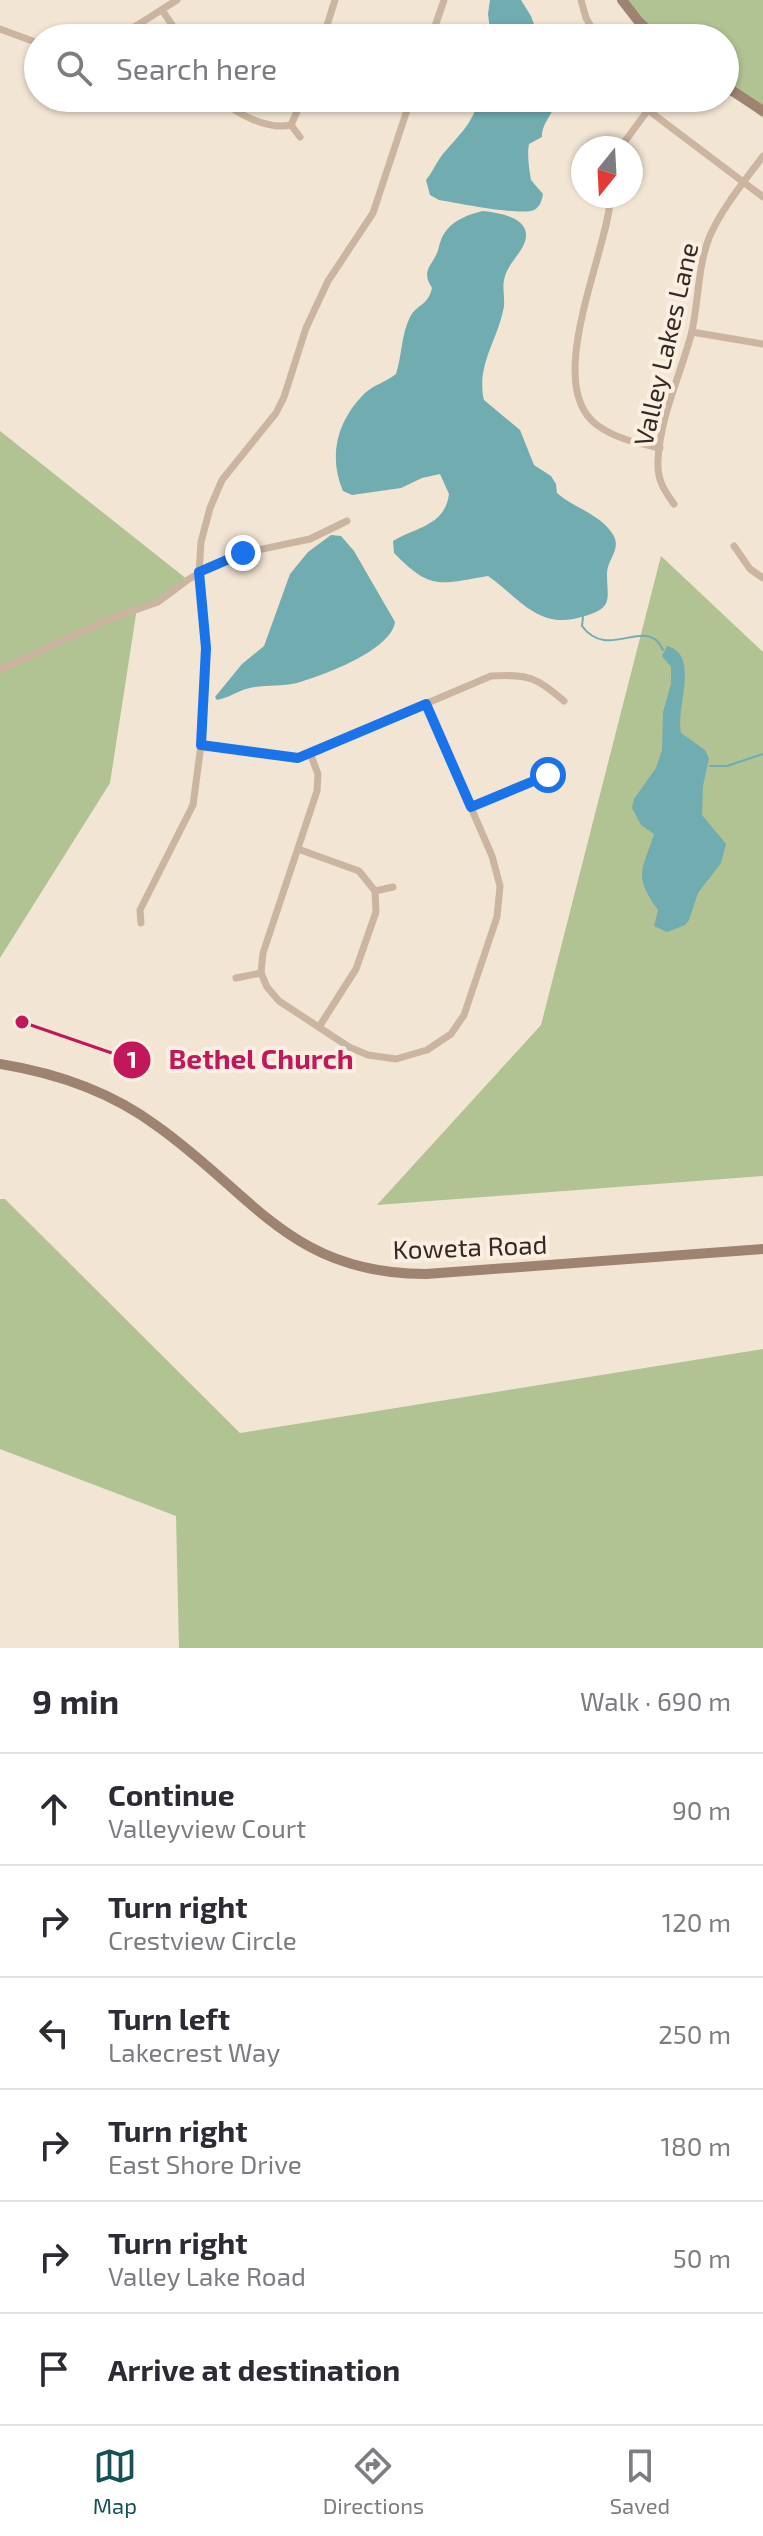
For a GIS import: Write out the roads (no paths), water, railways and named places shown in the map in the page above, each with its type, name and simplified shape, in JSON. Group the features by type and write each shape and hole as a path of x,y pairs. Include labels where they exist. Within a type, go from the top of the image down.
{"street":[{"path":"140,24 177,0"},
{"path":"327,24 335,0"},
{"path":"436,24 444,0"},
{"path":"581,0 590,24"},
{"path":"622,0 643,24"},
{"path":"162,10 172,24"},
{"path":"0,29 24,38"},
{"path":"739,95 763,111"},
{"path":"240,112 275,126 291,125"},
{"path":"291,125 297,112"},
{"path":"141,923 140,910 193,805 201,745 206,648 199,572 201,542 216,494 222,480 276,413 284,397 306,328 328,281 373,213 406,112"},
{"path":"629,136 647,112"},
{"path":"651,112 763,197"},
{"path":"291,125 300,137"},
{"name":"Valley Lakes Lane","path":"674,504 660,485 660,448 663,427 692,332 701,265 710,237 763,156"},
{"path":"609,208 573,355 573,378 579,403 595,424 624,440 660,448"},
{"path":"692,332 763,344"},
{"path":"0,670 104,621 158,602 199,572 243,553 310,539 347,521"},
{"path":"734,546 750,569 763,578"},
{"path":"201,745 298,758 491,676 518,675 539,680 564,701"},
{"path":"310,753 318,774 317,791 263,953 261,973 267,987 279,1001 349,1047 368,1055 396,1059 427,1050 451,1034 464,1015 497,917 500,886 492,856 426,704"},
{"path":"471,807 548,775"},
{"path":"298,849 359,871 375,891 376,912 356,969 319,1027"},
{"path":"375,891 393,887"},
{"path":"236,978 261,973"},
{"name":"Koweta Road","path":"0,1064 38,1071 86,1086 123,1104 167,1134 259,1214 287,1234 310,1248 360,1267 393,1273 426,1274 763,1249"}],"water":[{"path":"490,0 521,0 534,24 489,24"},
{"path":"474,112 552,112 542,137 529,144 531,180 543,194 534,210 488,208 439,200 430,195 426,180"},
{"path":"483,211 516,220 522,225 526,238 504,280 503,311 483,376 484,400 520,430 534,465 551,476 557,493 600,520 615,539 607,574 608,596 605,605 594,613 569,620 532,611 488,576 447,582 427,579 394,553 393,541 428,524 442,513 449,494 440,474 401,488 352,495 343,491 338,478 336,452 342,427 364,394 396,374 407,324 430,294 432,288 427,273 444,234 458,220"},
{"path":"331,535 341,536 354,551 395,622 391,633 369,652 322,675 297,683 246,689 217,700 215,697 242,664 264,646 290,574 308,552"},
{"path":"667,646 677,651 685,671 681,733 705,750 709,758 703,786 702,815 726,844 721,863 698,893 689,920 685,925 667,932 654,926 658,910 642,880 654,834 641,825 632,808 634,799 656,768 662,750 663,712 671,684 671,667 662,656"}],"waterway":[{"path":"583,617 582,626 592,636 604,640 648,636 656,640 663,650"},
{"path":"710,766 727,766 763,754"}],"place":[{"name":"Bethel Church","path":"22,1022"}]}
